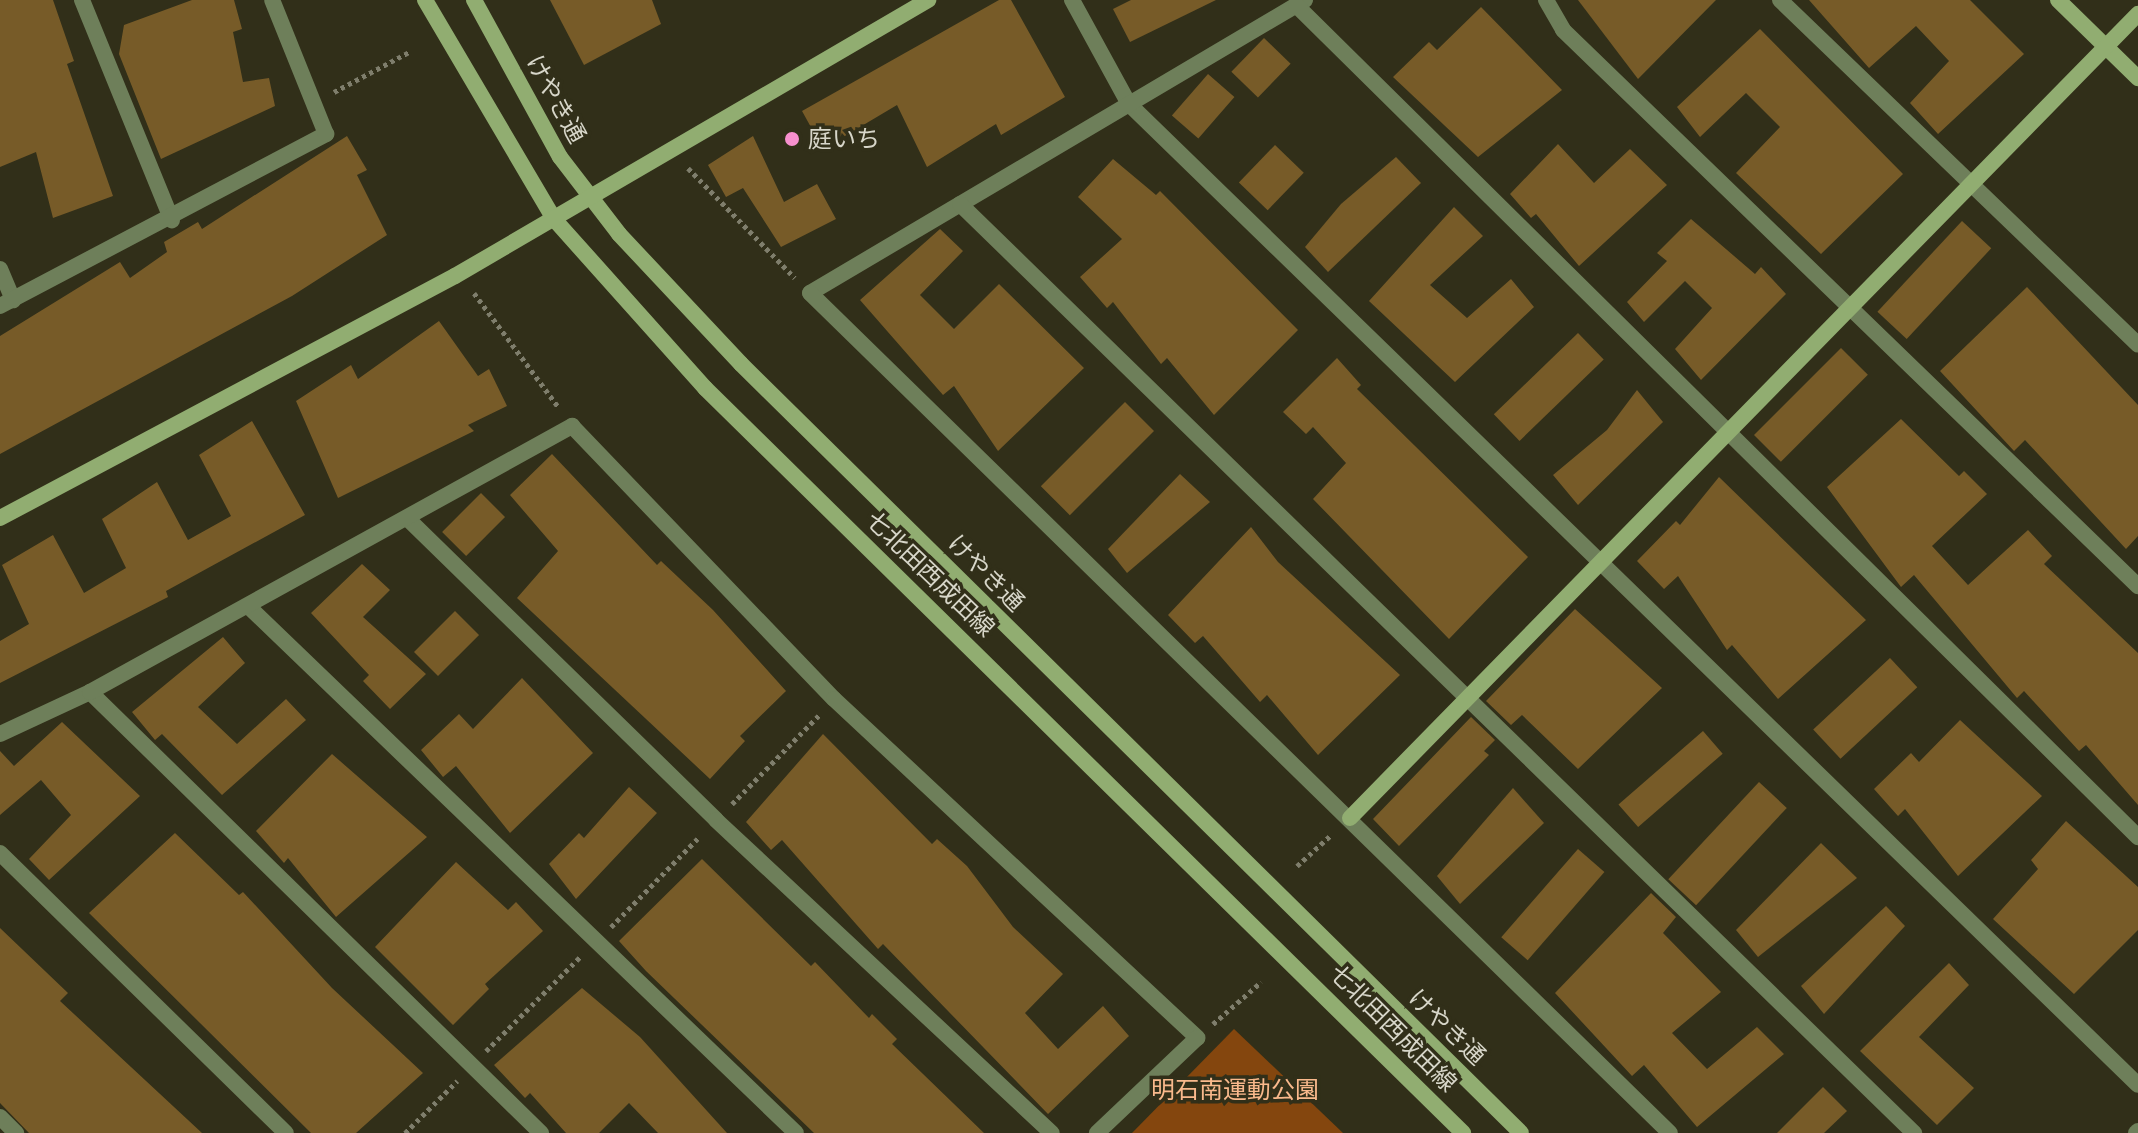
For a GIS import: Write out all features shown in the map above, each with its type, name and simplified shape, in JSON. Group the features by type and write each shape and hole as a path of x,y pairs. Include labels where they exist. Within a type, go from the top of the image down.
{"street":[{"path":"82,0 172,220"},
{"path":"0,269 6,303 172,220 326,134 272,0"},
{"name":"七北田西成田線","path":"425,0 554,219 705,388 1463,1133"},
{"name":"けやき通","path":"474,0 589,198 741,364 1521,1133"},
{"path":"0,518 177,428 554,219 928,0"},
{"path":"1072,0 1129,104 1603,559 2138,1085"},
{"path":"1546,0 1563,30 2138,586"},
{"path":"1780,0 1974,180 2138,345"},
{"path":"2058,0 2138,78"},
{"path":"1670,1133 810,293 1301,2 2138,837"},
{"path":"1350,818 2138,14"},
{"path":"960,204 1914,1133"},
{"path":"0,734 90,692 409,520 572,426 834,699 1197,1038 1097,1133"},
{"path":"409,520 716,820 1052,1133"},
{"path":"248,606 594,944 796,1133"},
{"path":"90,692 541,1133"},
{"path":"0,853 286,1133"},
{"path":"0,1117 16,1133"}],"path":[{"path":"312,104 411,51"},
{"path":"686,166 810,293"},
{"path":"474,293 572,426"},
{"path":"405,1133 834,699"},
{"path":"1297,866 1350,818"},
{"path":"1197,1038 1261,982"}],"green space":[{"name":"明石南運動公園","path":"1234,1029 1343,1133 1132,1133"}],"building":[{"path":"0,0 53,0 74,61 67,64 113,196 53,218 36,152 0,167"},
{"path":"192,0 234,0 242,29 233,32 243,82 269,78 275,106 161,159 119,54 124,25"},
{"path":"550,0 652,0 661,24 584,65"},
{"path":"999,0 1011,0 1065,97 1001,135 996,124 927,167 897,105 823,149 802,111"},
{"path":"1131,0 1216,0 1130,42 1113,9"},
{"path":"1578,0 1716,0 1638,79"},
{"path":"1809,0 1970,0 2024,54 1938,134 1910,103 1949,61 1916,26 1869,68"},
{"path":"1481,7 1562,90 1478,157 1393,77 1429,42 1437,50"},
{"path":"1760,29 1903,174 1821,254 1736,173 1780,127 1746,93 1700,137 1677,107"},
{"path":"1264,38 1291,64 1258,98 1231,72"},
{"path":"1208,74 1234,97 1198,138 1172,116"},
{"path":"347,136 367,170 357,175 387,235 292,296 0,454 0,336 120,262 130,278 167,252 164,242 198,222 202,229"},
{"path":"753,136 784,202 817,184 836,219 781,247 743,188 726,197 708,165"},
{"path":"1558,144 1594,183 1630,149 1667,185 1579,266 1536,214 1531,218 1510,194"},
{"path":"1275,145 1304,173 1268,210 1239,182"},
{"path":"1396,157 1421,183 1328,272 1305,247 1341,204"},
{"path":"1113,159 1156,195 1160,191 1298,330 1214,415 1167,358 1161,364 1113,302 1107,308 1080,277 1122,239 1078,197"},
{"path":"1454,207 1483,236 1430,285 1467,318 1511,279 1534,307 1455,382 1369,301"},
{"path":"1691,219 1755,274 1761,267 1786,294 1701,380 1675,349 1712,308 1685,281 1644,322 1627,302 1667,261 1657,253"},
{"path":"1962,221 1991,248 1907,339 1877,312"},
{"path":"940,229 963,251 920,295 954,329 999,284 1084,368 998,451 954,386 943,395 860,300"},
{"path":"2027,287 2138,405 2138,536 2126,549 2025,440 2014,451 1940,371"},
{"path":"439,321 478,376 489,369 507,406 468,425 474,431 338,498 296,401 351,365 358,379"},
{"path":"1578,333 1604,360 1520,441 1494,414"},
{"path":"1841,348 1868,375 1781,462 1754,435"},
{"path":"1337,358 1361,385 1357,389 1528,557 1449,639 1313,499 1346,463 1313,427 1306,434 1283,412"},
{"path":"1637,390 1663,422 1578,505 1553,475 1607,430"},
{"path":"1125,402 1154,431 1070,515 1041,486"},
{"path":"1901,419 1959,476 1964,471 1987,494 1932,546 1968,585 2028,530 2052,556 2044,564 2138,653 2138,805 2086,745 2079,751 2024,691 2017,698 1914,575 1901,587 1827,487"},
{"path":"252,421 305,515 166,591 168,597 0,683 0,641 29,624 2,565 53,535 84,593 126,568 102,519 157,482 188,540 231,516 199,455"},
{"path":"552,454 657,565 661,561 713,610 786,691 740,736 745,741 710,779 517,598 558,551 510,495"},
{"path":"1180,474 1210,502 1127,573 1108,549"},
{"path":"1719,477 1866,620 1778,699 1732,645 1727,650 1678,576 1664,589 1637,561 1676,521 1680,525"},
{"path":"481,493 505,517 466,556 442,532"},
{"path":"1251,527 1278,562 1400,675 1318,755 1267,695 1260,702 1203,636 1195,643 1168,615"},
{"path":"362,564 390,590 363,617 426,674 390,709 363,681 369,675 311,613"},
{"path":"1575,609 1662,688 1578,769 1522,715 1511,725 1486,701"},
{"path":"455,611 479,635 438,676 414,652"},
{"path":"223,637 245,663 198,707 237,744 286,699 306,720 222,795 162,734 155,740 132,712"},
{"path":"1890,658 1917,687 1840,759 1813,730"},
{"path":"522,678 593,753 510,833 456,766 443,777 421,750 459,714 473,729"},
{"path":"1471,717 1495,740 1484,751 1489,755 1399,846 1373,819"},
{"path":"1960,720 2042,796 1958,876 1905,809 1898,816 1874,789 1911,753 1919,762"},
{"path":"62,722 140,796 49,880 29,859 71,815 41,780 0,815 0,751 14,766"},
{"path":"1703,731 1723,754 1638,827 1618,804"},
{"path":"823,734 932,844 937,839 967,866 1013,927 1063,974 1025,1013 1058,1049 1103,1006 1129,1036 1048,1114 883,944 878,949 782,840 771,850 746,822"},
{"path":"332,754 427,837 336,917 288,858 284,863 256,831"},
{"path":"1759,782 1787,808 1696,905 1668,879"},
{"path":"629,787 657,813 576,899 549,864 579,833 584,838"},
{"path":"1513,788 1544,823 1460,904 1437,876"},
{"path":"2066,821 2138,887 2138,930 2074,994 1993,919 2038,869 2031,860"},
{"path":"175,833 239,895 243,892 332,988 423,1073 356,1133 311,1133 89,913"},
{"path":"1821,843 1857,878 1758,957 1736,930"},
{"path":"1578,849 1604,872 1528,960 1501,937"},
{"path":"702,859 811,966 815,962 869,1018 872,1014 897,1039 892,1044 984,1133 814,1133 646,971 619,941"},
{"path":"456,862 508,910 516,902 543,931 485,984 489,989 453,1025 375,947"},
{"path":"1651,893 1676,917 1663,933 1721,992 1672,1033 1707,1069 1757,1027 1784,1054 1697,1127 1644,1065 1632,1076 1555,993"},
{"path":"1886,906 1905,926 1824,1014 1801,986"},
{"path":"0,928 68,993 60,1001 202,1133 29,1133 0,1103"},
{"path":"1949,963 1969,985 1919,1037 1974,1088 1937,1125 1860,1051"},
{"path":"582,988 640,1037 727,1133 658,1133 629,1103 599,1133 566,1133 530,1093 525,1098 494,1065"},
{"path":"1823,1087 1847,1111 1824,1133 1777,1133"}],"place":[{"name":"庭いち","path":"792,139"}]}
